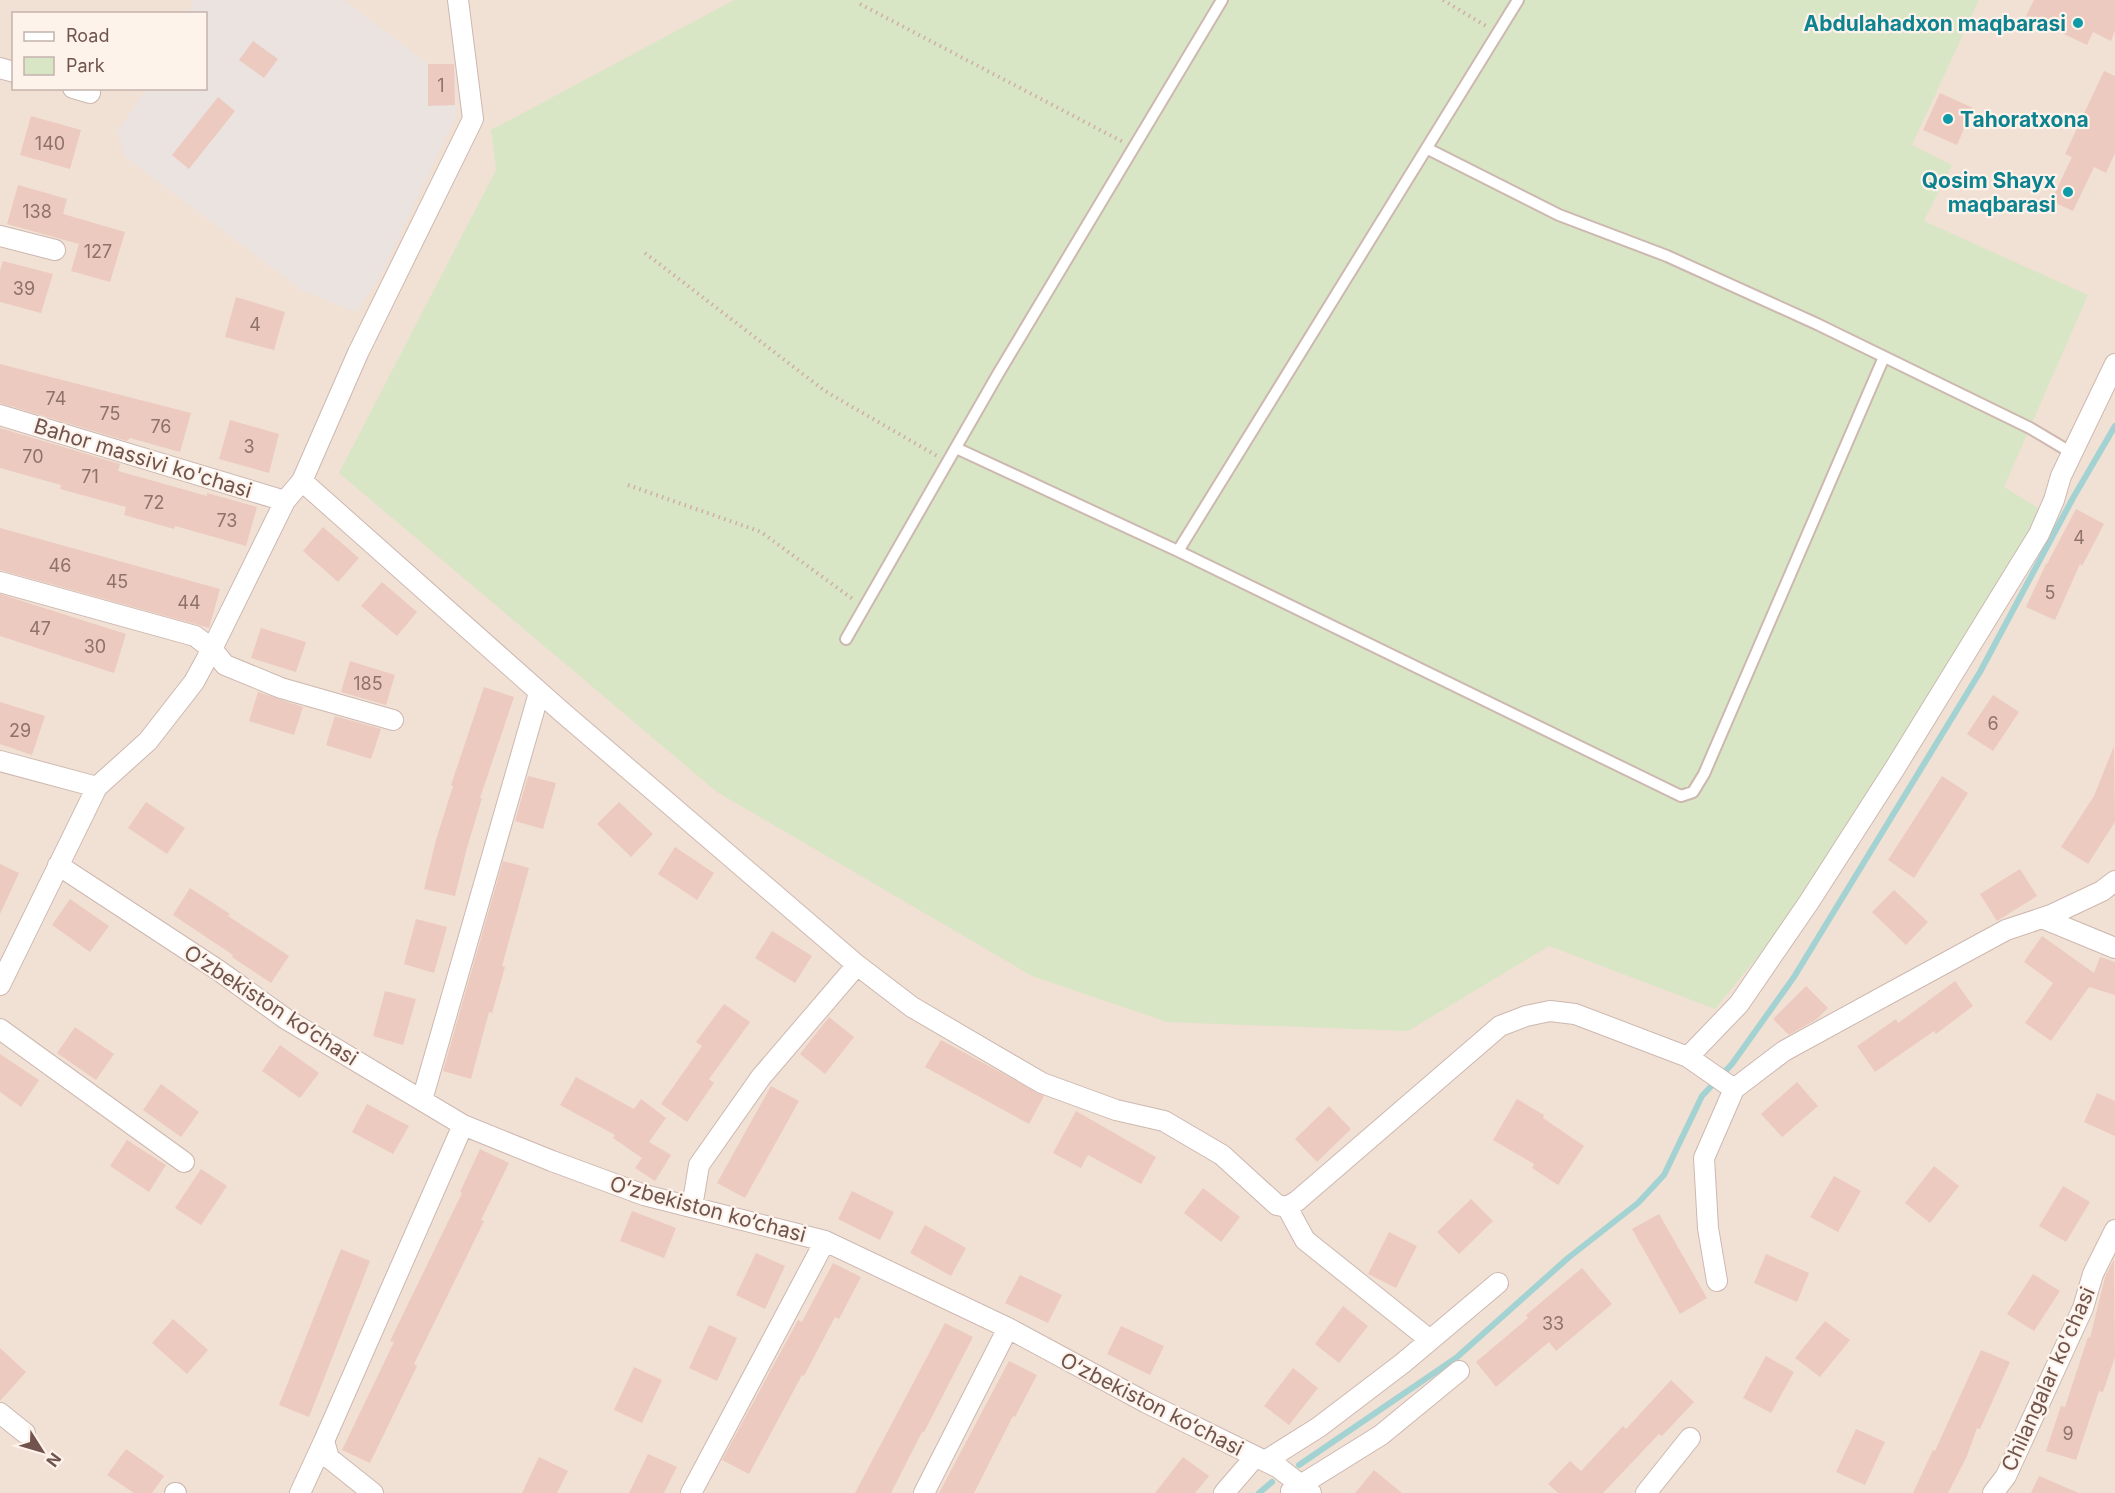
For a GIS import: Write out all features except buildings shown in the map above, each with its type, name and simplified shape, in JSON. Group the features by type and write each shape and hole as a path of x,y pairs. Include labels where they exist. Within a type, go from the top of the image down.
{"street":[{"path":"0,986 97,787 148,741 194,682 285,501 302,481 358,353 473,119 458,0"},
{"path":"0,236 55,250"},
{"path":"1688,1057 1739,1004 1809,902 1895,768 2039,534 2054,500 2061,476 2115,364"},
{"name":"Bahor massivi ko'chasi","path":"0,415 285,501"},
{"path":"302,481 539,693 857,965 912,1007 1042,1083 1116,1110 1164,1121 1222,1155 1277,1205 1287,1207 1297,1201 1500,1026 1550,1011 1575,1014 1688,1057 1734,1089"},
{"path":"0,582 195,636 212,649 225,665 281,688 393,720"},
{"path":"422,1100 539,693"},
{"path":"0,761 97,787"},
{"name":"O‘zbekiston ko‘chasi","path":"58,865 218,970 285,1019 463,1125 644,1195 825,1241 1008,1328 1147,1402 1279,1468 1300,1490"},
{"path":"1718,1281 1708,1228 1704,1158 1734,1089 1784,1051 2006,930 2042,918 2102,891 2115,881"},
{"path":"2042,918 2115,948"},
{"path":"692,1207 699,1165 761,1077 857,965"},
{"path":"0,1029 184,1162"},
{"path":"300,1493 463,1125"},
{"path":"1287,1207 1305,1240 1430,1340"},
{"name":"Chilangalar ko'chasi","path":"1993,1493 2006,1476 2084,1308 2093,1274 2115,1230"},
{"path":"691,1493 825,1241"},
{"path":"1224,1493 1260,1459 1319,1427 1403,1363 1498,1283"},
{"path":"924,1493 1008,1328"},
{"path":"1300,1490 1381,1435 1459,1371"},
{"path":"0,1413 25,1433"},
{"path":"1646,1493 1690,1438"},
{"path":"324,1442 329,1458 373,1493"}],"lane":[{"path":"846,639 1004,364 1222,0"},
{"path":"1178,551 1428,150 1518,0"},
{"path":"1428,150 1559,214 1667,256 1884,357 2030,428 2072,453"},
{"path":"956,448 1178,551 1682,796 1693,792 1704,774 1884,357"}],"path":[{"path":"1443,0 1498,34"},
{"path":"860,4 1135,148"},
{"path":"645,253 825,391 948,462"},
{"path":"628,485 761,532 864,608"}],"shaded area":[{"path":"0,0 2115,0 2115,1493 0,1493"},
{"path":"194,0 344,0 428,64 454,64 456,116 380,277 356,312 303,291 125,157 118,131 145,90 207,90 207,12 188,12"}],"green space":[{"path":"734,0 1979,0 1912,145 1952,165 1924,221 2088,295 2004,487 2043,511 1804,900 1715,1009 1549,946 1408,1031 1167,1022 1032,976 717,792 339,473 496,170 491,130"}],"waterway":[{"path":"1299,1465 1456,1358 1568,1258 1638,1203 1664,1175 1702,1096 1732,1064 1794,977 1980,672 2073,498 2115,426"},
{"path":"1259,1493 1272,1482"}],"place":[{"name":"Abdulahadxon maqbarasi","path":"2078,23"},
{"name":"Tahoratxona","path":"1948,119"},
{"name":"Qosim Shayx maqbarasi","path":"2068,192"}]}
